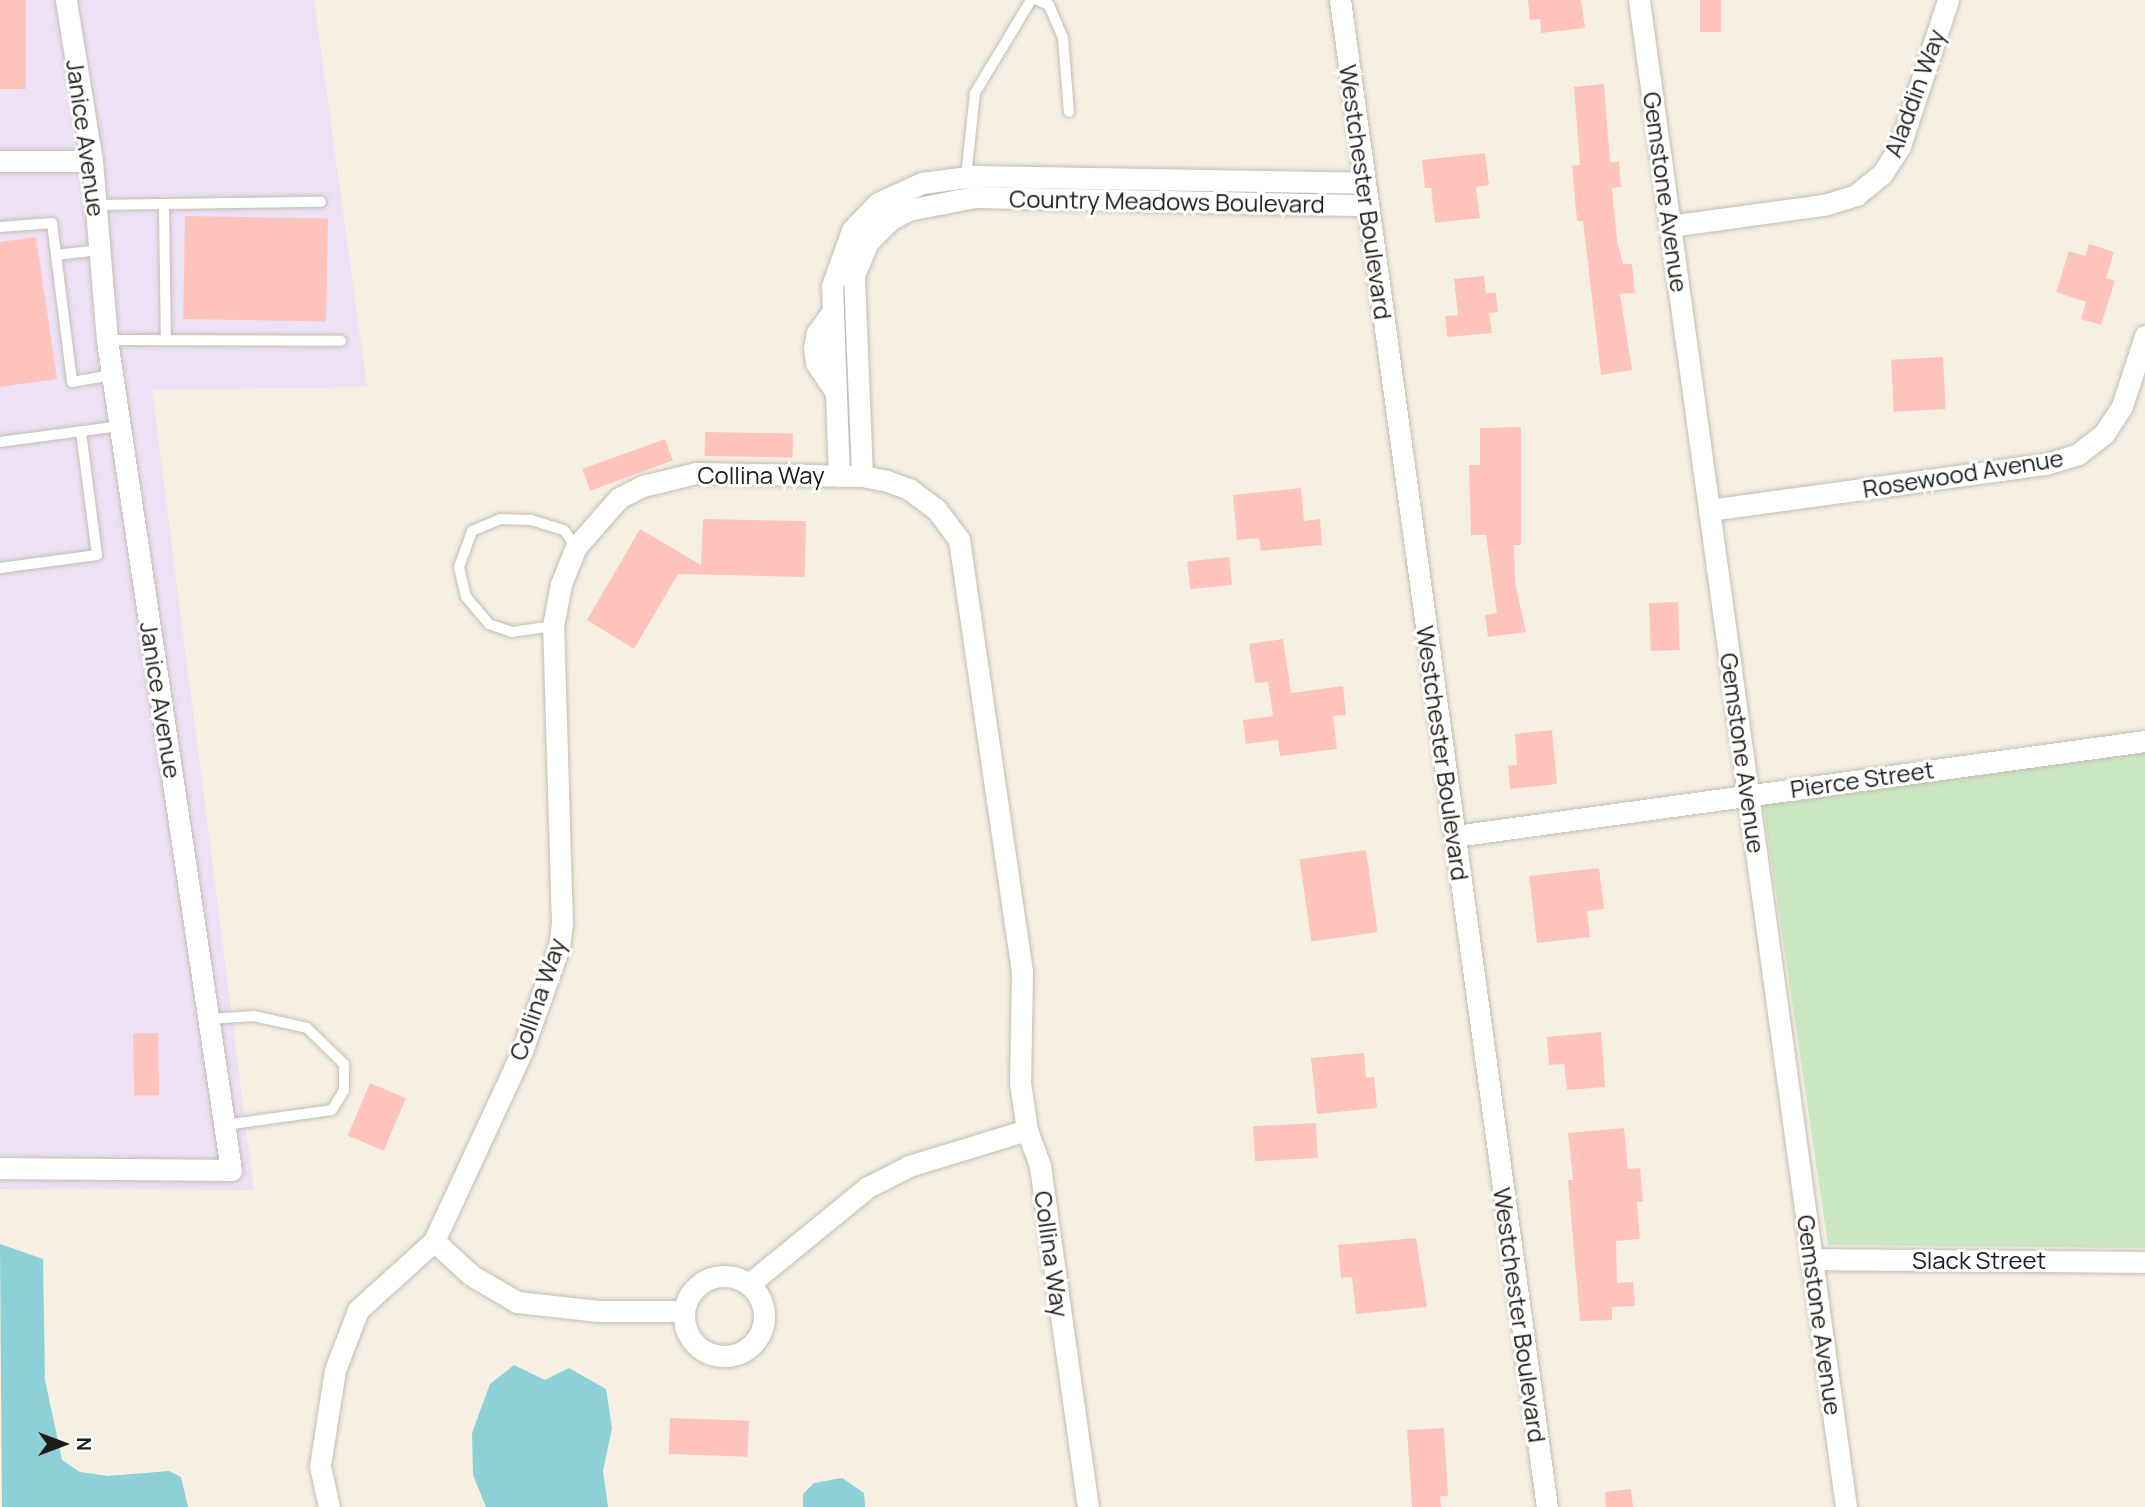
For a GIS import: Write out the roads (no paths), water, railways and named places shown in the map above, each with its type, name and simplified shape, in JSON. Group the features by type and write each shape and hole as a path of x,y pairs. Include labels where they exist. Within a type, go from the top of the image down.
{"street":[{"name":"Janice Avenue","path":"0,1168 231,1170 107,340 92,161 66,0"},
{"name":"Westchester Boulevard","path":"1340,0 1547,1507"},
{"name":"Gemstone Avenue","path":"1639,0 1846,1507"},
{"name":"Aladdin Way","path":"1670,226 1824,205 1856,195 1882,174 1900,146 1948,0"},
{"path":"0,161 92,161"},
{"name":"Country Meadows Boulevard","path":"862,476 843,403 816,363 814,348 817,333 833,311 832,286 841,252 874,221 966,188 1365,183"},
{"name":"Country Meadows Boulevard","path":"966,188 1368,205"},
{"name":"Country Meadows Boulevard","path":"839,475 854,275 874,221"},
{"name":"Rosewood Avenue","path":"1709,510 2046,464 2078,454 2104,434 2122,406 2145,335"},
{"name":"Collina Way","path":"329,1507 320,1466 334,1370 353,1322 358,1310 434,1241 522,1051 559,947 562,924 553,626 561,584 576,547 619,498 667,479 696,473 862,476 909,489 936,509 951,525 964,555 1022,971 1018,1060 1027,1130 1040,1166 1088,1507"},
{"name":"Pierce Street","path":"1455,835 2145,741"},
{"path":"749,1284 869,1187 909,1166 1027,1130"},
{"path":"434,1241 471,1275 517,1302 599,1311 683,1311"},
{"name":"Slack Street","path":"1812,1259 2145,1262"},
{"path":"727,1276 749,1284 762,1303 763,1325 743,1352 720,1357 699,1349 685,1330 683,1311 689,1296 705,1280 727,1276"}],"lane":[{"path":"966,188 975,93 1031,0"},
{"path":"1037,0 1049,5 1063,38 1069,112"},
{"path":"96,205 321,202"},
{"path":"164,205 166,340"},
{"path":"0,227 52,223 72,382 112,375"},
{"path":"56,255 100,250"},
{"path":"107,340 341,341"},
{"path":"0,442 120,426"},
{"path":"0,568 97,555 80,431"},
{"path":"553,626 512,632 489,624 466,597 459,568 472,531 500,519 531,520 564,530 576,547"},
{"path":"209,1019 254,1016 307,1028 344,1064 344,1090 332,1110 225,1125"}],"water":[{"path":"0,1244 43,1259 45,1380 62,1460 80,1472 108,1476 169,1471 181,1477 188,1507 2,1507"},
{"path":"514,1365 545,1380 569,1368 606,1389 612,1428 603,1471 608,1507 486,1507 473,1475 472,1433 490,1384"},
{"path":"842,1478 864,1493 865,1507 803,1507 803,1494 814,1483"}]}
